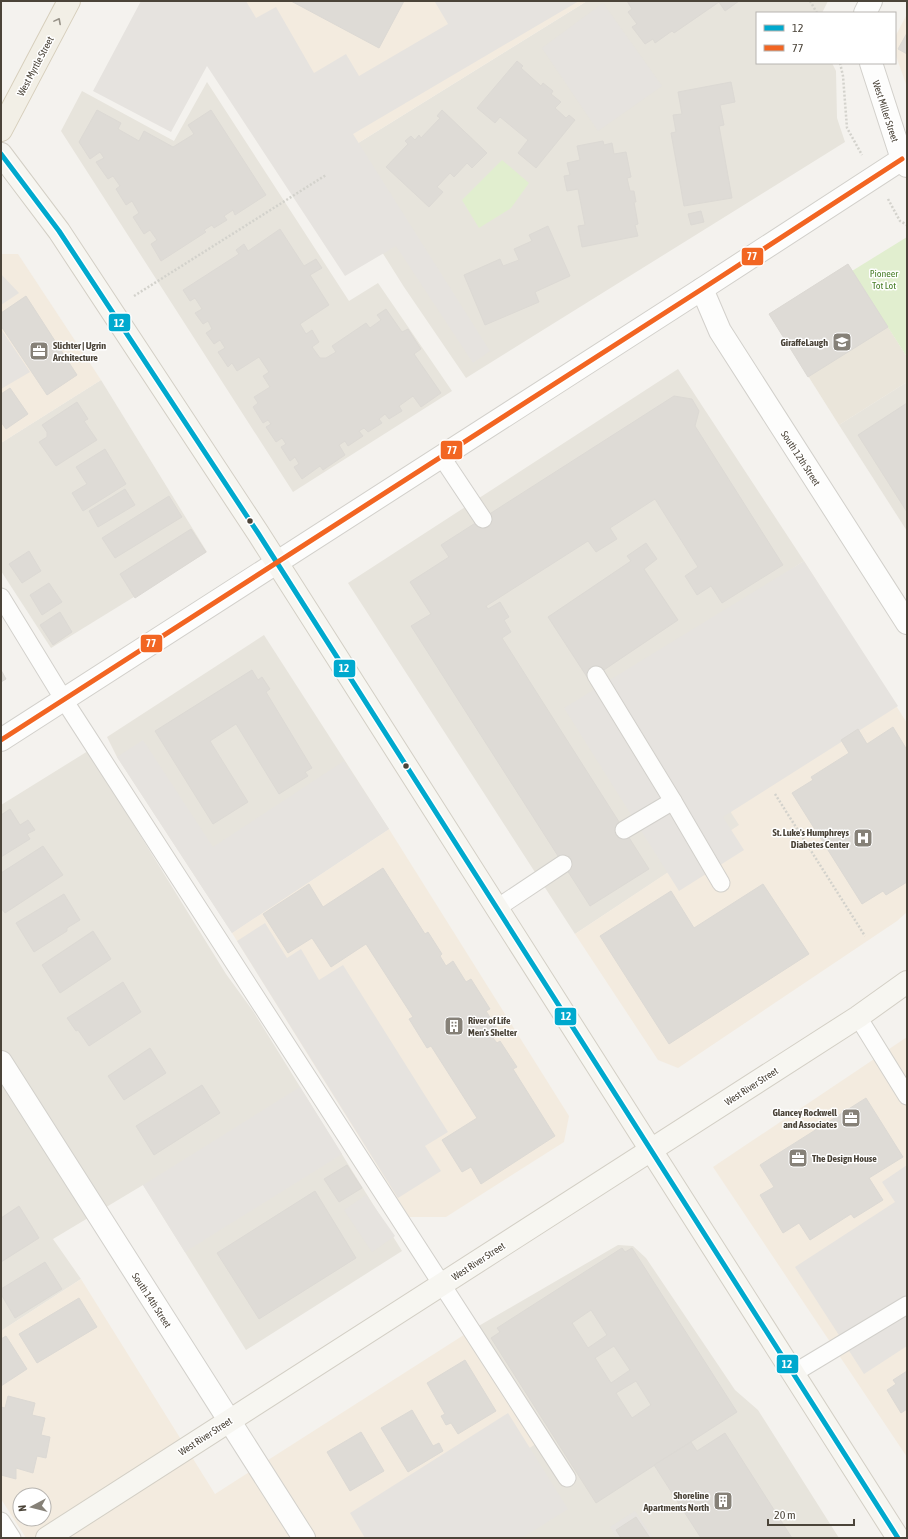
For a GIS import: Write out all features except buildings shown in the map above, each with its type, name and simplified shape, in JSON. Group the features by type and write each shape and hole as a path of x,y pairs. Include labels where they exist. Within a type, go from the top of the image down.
{"main road":[{"name":"West Myrtle Street","path":"1,130 69,1"}],"street":[{"path":"866,12 871,1"},
{"name":"West Miller Street","path":"871,64 904,162"},
{"path":"1,154 58,231 277,562 898,1538"},
{"path":"1,740 441,456 904,162"},
{"name":"South 12th Street","path":"702,289 720,331 907,623"},
{"name":"West River Street","path":"47,1538 858,1017 907,982"},
{"name":"South 14th Street","path":"1,1062 304,1538"}],"lane":[{"path":"441,456 483,519"},
{"path":"1,597 64,700 567,1478"},
{"path":"596,675 721,883"},
{"path":"624,830 672,801"},
{"path":"497,908 563,864"},
{"path":"858,1017 907,1096"},
{"path":"794,1373 907,1305"},
{"path":"1,1521 12,1538"}],"path":[{"path":"810,1 817,12"},
{"path":"840,64 843,76 847,128 864,158"},
{"path":"111,310 326,175"},
{"path":"890,203 900,221 907,225"},
{"path":"775,794 865,936"}],"shaded area":[{"path":"141,1 246,1 256,18 276,7 314,73 346,54 359,76 448,24 435,2 437,1 579,1 353,134 490,351 473,363 396,246 345,276 207,66 171,132 93,91"},
{"path":"220,1 587,1 326,163"},
{"path":"587,1 828,1 822,12 756,12 756,64 832,64 836,71 837,118 845,142 466,378 404,287 326,163"},
{"path":"603,3 662,86 598,131 542,48"},
{"path":"907,14 907,87 896,56 896,35"},
{"path":"207,82 349,301 378,283 452,391 293,492 61,131 82,91 174,141"},
{"path":"1,254 18,254 101,380 1,443"},
{"name":"GiraffeLaugh","path":"848,264 907,357 907,382 839,425 769,314"},
{"path":"1,274 19,293 1,305"},
{"path":"1,329 30,372 1,389"},
{"path":"678,369 804,561 640,669 740,825 575,934 348,583"},
{"path":"101,380 207,552 51,648 1,571 1,443"},
{"path":"907,382 907,531 839,425"},
{"path":"804,561 907,723 907,912 897,921 678,1068 658,1060 575,934 739,825 639,669"},
{"path":"804,561 898,706 723,817 744,850 679,891 564,708"},
{"path":"264,635 389,829 232,933 117,757 107,737"},
{"path":"143,740 213,847 344,761 389,829 232,933 117,757"},
{"path":"88,751 226,974 253,1011 402,1251 246,1350 143,1185 53,1239 81,1279 1,1331 1,805"},
{"path":"389,829 569,1116 564,1142 446,1217 409,1217 232,933"},
{"path":"265,923 287,958 301,949 319,980 343,965 448,1132 425,1146 441,1171 398,1198 237,941"},
{"path":"907,1037 907,1457 713,1167"},
{"path":"300,1087 342,1154 185,1252 143,1185"},
{"path":"907,1165 907,1346 864,1374 795,1267 895,1202 882,1182"},
{"path":"366,1195 395,1236 372,1252 344,1210"},
{"path":"618,1245 633,1246 646,1258 735,1390 758,1410 839,1538 389,1538 470,1331"},
{"path":"81,1279 215,1494 470,1331 542,1440 389,1538 26,1538 19,1527 52,1527 52,1487 12,1487 12,1516 1,1499 1,1331"},
{"path":"508,1413 568,1509 522,1538 365,1538 350,1513"},
{"path":"635,1511 653,1538 617,1538 610,1527"}],"green space":[{"path":"502,160 529,183 511,208 479,228 462,200"},
{"name":"Pioneer Tot Lot","path":"907,237 907,357 852,271"}],"transit line":[{"name":"12","path":"1,154 59,231 258,533 898,1538"},
{"name":"77","path":"1,740 902,159"}],"place":[{"name":"GiraffeLaugh","path":"842,342"},
{"name":"Slichter | Ugrin Architecture","path":"39,351"},
{"name":"St. Luke's Humphreys Diabetes Center","path":"863,838"},
{"name":"River of Life Men's Shelter","path":"454,1026"},
{"name":"Glancey Rockwell and Associates","path":"851,1118"},
{"name":"The Design House","path":"798,1158"},
{"name":"Shoreline Apartments North","path":"723,1501"}]}
